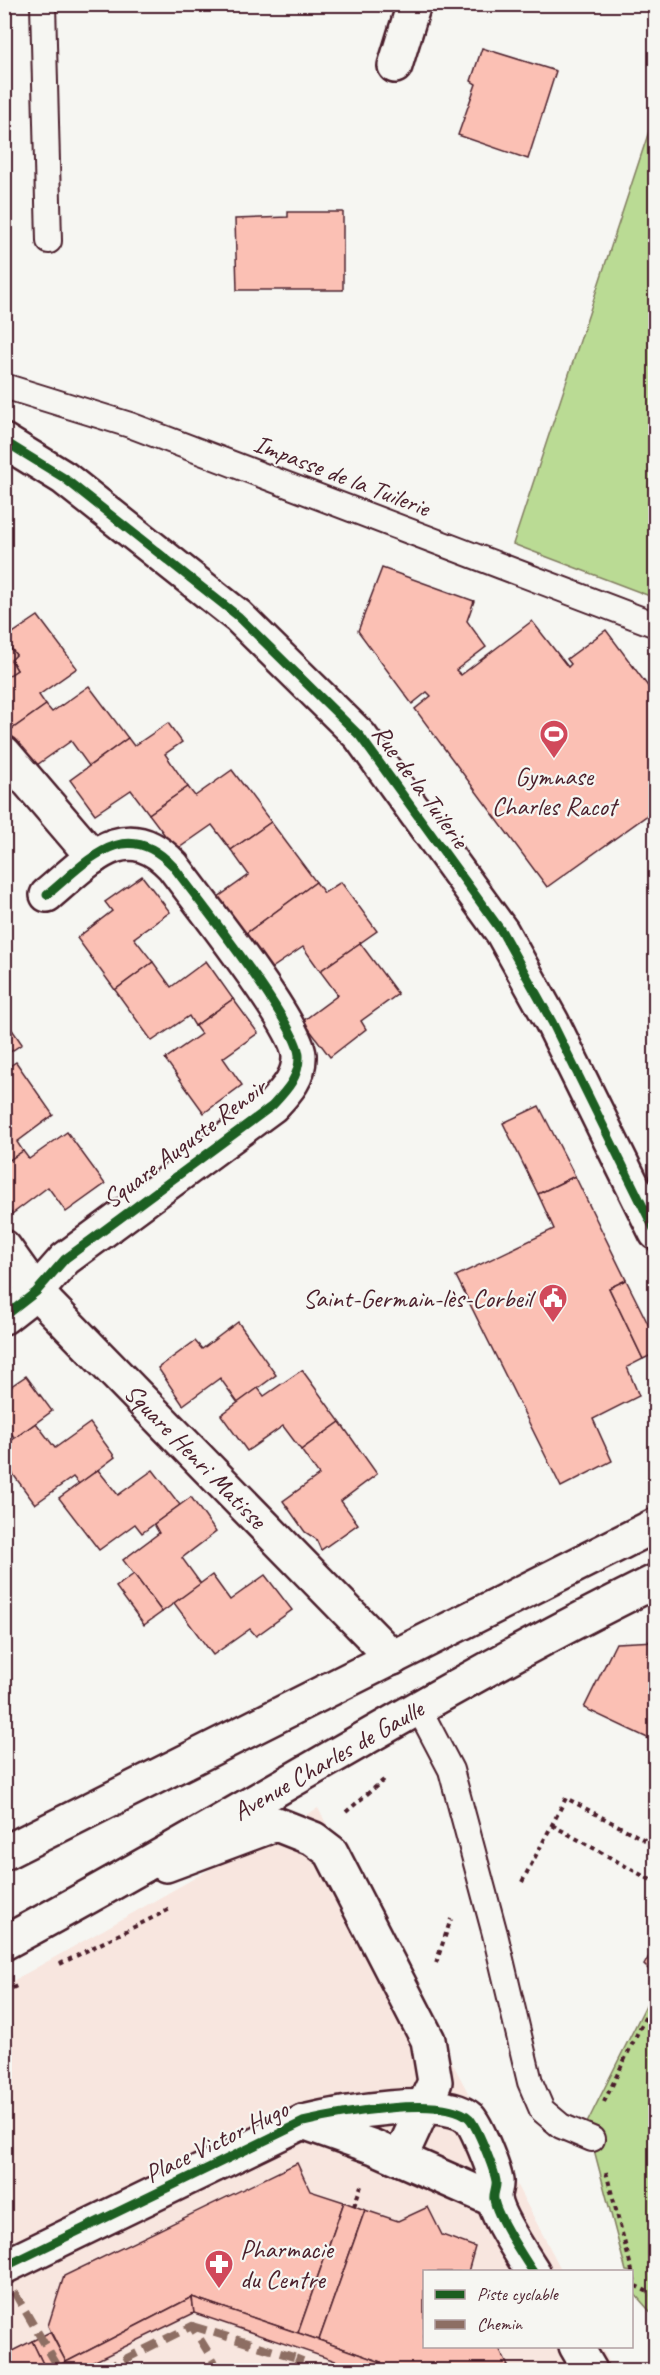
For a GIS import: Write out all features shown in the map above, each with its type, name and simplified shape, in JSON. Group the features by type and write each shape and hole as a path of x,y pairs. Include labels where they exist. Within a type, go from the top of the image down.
{"street":[{"path":"395,66 414,4"},
{"name":"Rue de la Tuilerie","path":"4,441 64,478 238,616 360,736 502,932 552,1022 656,1233"},
{"path":"4,753 93,857"},
{"name":"Square Auguste Renoir","path":"4,1317 36,1292 66,1259 272,1106 291,1087 297,1074 299,1056 287,1023 173,866 160,852 145,844 129,841 93,857 47,895"},
{"name":"Square Henri Matisse","path":"4,1247 36,1292 393,1658"},
{"path":"4,1853 656,1525"},
{"name":"Avenue Charles de Gaulle","path":"4,1943 108,1888 418,1707 656,1581"},
{"path":"108,1888 276,1824 314,1839 331,1852 428,2040 435,2082 400,2158"},
{"name":"Place Victor Hugo","path":"4,2267 303,2122 335,2114 424,2106 447,2107 469,2118 479,2135 496,2181 494,2200 532,2270"},
{"name":"Place Victor Hugo","path":"303,2122 400,2158 494,2200"},
{"path":"577,2348 590,2370"}],"lane":[{"path":"43,4 49,241"},
{"name":"Impasse de la Tuilerie","path":"4,386 130,425 656,625"},
{"path":"418,1707 451,1770 495,1934 530,2082 542,2110 561,2126 592,2139"}],"path":[{"path":"344,1814 387,1776"},
{"path":"495,1934 566,1798 656,1846"},
{"path":"552,1825 656,1883"},
{"path":"57,1966 182,1902"},
{"path":"434,1970 452,1918"},
{"path":"4,1992 26,1982"}],"shaded area":[{"path":"318,1808 561,2270 423,2270 423,2348 602,2348 614,2370 5,2370 4,1986"}],"green space":[{"path":"655,113 656,598 513,544"},
{"path":"655,1987 655,2317 633,2292 633,2270 626,2270 587,2123"}],"building":[{"path":"482,48 556,71 528,159 458,135 476,84 471,81"},
{"path":"4,162 6,246 4,246"},
{"path":"288,212 343,212 343,290 237,290 235,219 288,217"},
{"name":"Gymnase Charles Racot","path":"382,568 474,601 467,621 486,647 456,670 461,675 532,621 568,667 571,664 567,659 606,630 656,697 656,809 547,887 415,709 431,696 427,692 412,704 358,631"},
{"path":"38,616 77,668 39,695 46,705 8,732 4,727 4,678 17,670 11,660 16,655 4,639"},
{"path":"4,640 16,655 11,660 17,670 8,676 4,671"},
{"path":"89,686 128,738 89,766 71,741 34,767 8,732 46,705 52,712"},
{"path":"168,723 182,742 165,754 188,787 149,814 131,790 95,814 70,780 128,738 134,746"},
{"path":"232,770 271,822 231,850 212,825 176,850 149,814 188,787 195,796"},
{"path":"271,822 316,882 241,937 214,900 249,875 231,850"},
{"path":"142,876 170,912 134,938 153,962 115,990 77,938 112,911 105,902"},
{"path":"316,882 324,893 341,882 377,931 320,971 303,947 266,972 241,937"},
{"path":"360,943 398,994 361,1021 366,1029 330,1057 303,1021 338,995 320,971"},
{"path":"206,961 233,999 195,1026 189,1016 152,1041 115,990 153,962 171,987"},
{"path":"233,999 258,1033 223,1058 242,1085 204,1113 165,1059 201,1034 195,1026"},
{"path":"4,1018 22,1044 4,1056"},
{"path":"16,1062 53,1115 17,1142 23,1151 4,1164 4,1070"},
{"path":"539,1106 575,1176 538,1194 503,1123"},
{"path":"67,1132 105,1184 66,1212 48,1187 12,1214 4,1204 4,1164 23,1151 29,1159"},
{"name":"Saint-Germain-lès-Corbeil","path":"575,1176 626,1280 609,1288 643,1359 627,1367 639,1396 593,1419 612,1461 561,1487 456,1276 554,1229 538,1194"},
{"path":"626,1280 656,1340 656,1353 643,1359 609,1288"},
{"path":"238,1322 276,1375 238,1403 220,1378 183,1405 158,1368 195,1341 202,1349"},
{"path":"302,1370 340,1422 301,1450 283,1426 247,1451 221,1415 258,1388 264,1396"},
{"path":"26,1376 52,1411 15,1438 9,1431 4,1434 4,1391"},
{"path":"340,1422 377,1474 341,1501 358,1524 321,1550 316,1539 305,1532 283,1501 319,1475 301,1450"},
{"path":"36,1423 55,1448 90,1423 115,1457 79,1484 73,1477 35,1504 4,1462 4,1446"},
{"path":"98,1470 118,1495 153,1470 180,1505 142,1533 135,1524 99,1550 59,1498"},
{"path":"191,1497 216,1532 182,1558 201,1584 162,1612 123,1560 159,1533 154,1524"},
{"path":"134,1574 162,1612 144,1625 116,1587"},
{"path":"212,1575 230,1600 265,1575 292,1610 256,1636 250,1629 213,1655 174,1603"},
{"path":"656,1641 656,1742 584,1708 616,1643"},
{"path":"656,1944 656,1976 644,1965"},
{"path":"297,2163 310,2191 344,2202 298,2333 192,2297 66,2362 48,2326 64,2276"},
{"path":"344,2202 365,2210 319,2340 298,2333"},
{"path":"428,2207 442,2235 475,2247 469,2270 423,2270 423,2348 499,2348 510,2370 385,2370 381,2362 319,2340 365,2210 398,2221"},
{"path":"192,2297 194,2313 77,2370 69,2370 66,2362"},
{"path":"192,2297 381,2362 373,2370 362,2370 194,2313"},
{"path":"50,2332 66,2362 49,2370 45,2368 32,2341"},
{"path":"32,2341 45,2368 49,2370 4,2370 4,2355"},
{"path":"66,2362 69,2370 49,2370"},
{"path":"381,2362 385,2370 373,2370"}],"marked path":[{"path":"14,2292 60,2370"},
{"path":"192,2326 300,2359"},
{"path":"103,2370 192,2326 219,2370"},
{"path":"295,2370 303,2350"}],"cycle path":[{"path":"4,441 64,478 238,616 360,736 502,932 552,1022 656,1233"},
{"path":"4,1317 36,1292 65,1259 272,1106 295,1077 299,1063 294,1039 282,1016 173,866 155,851 139,844 123,844 107,849 92,857 47,895"},
{"path":"4,2267 303,2122 389,2108 437,2107 456,2111 469,2118 472,2123 495,2175 496,2206 510,2236 532,2270"}],"place":[{"name":"Gymnase Charles Racot","path":"554,760"},
{"name":"Saint-Germain-lès-Corbeil","path":"553,1324"},
{"name":"Pharmacie du Centre","path":"219,2290"}]}
